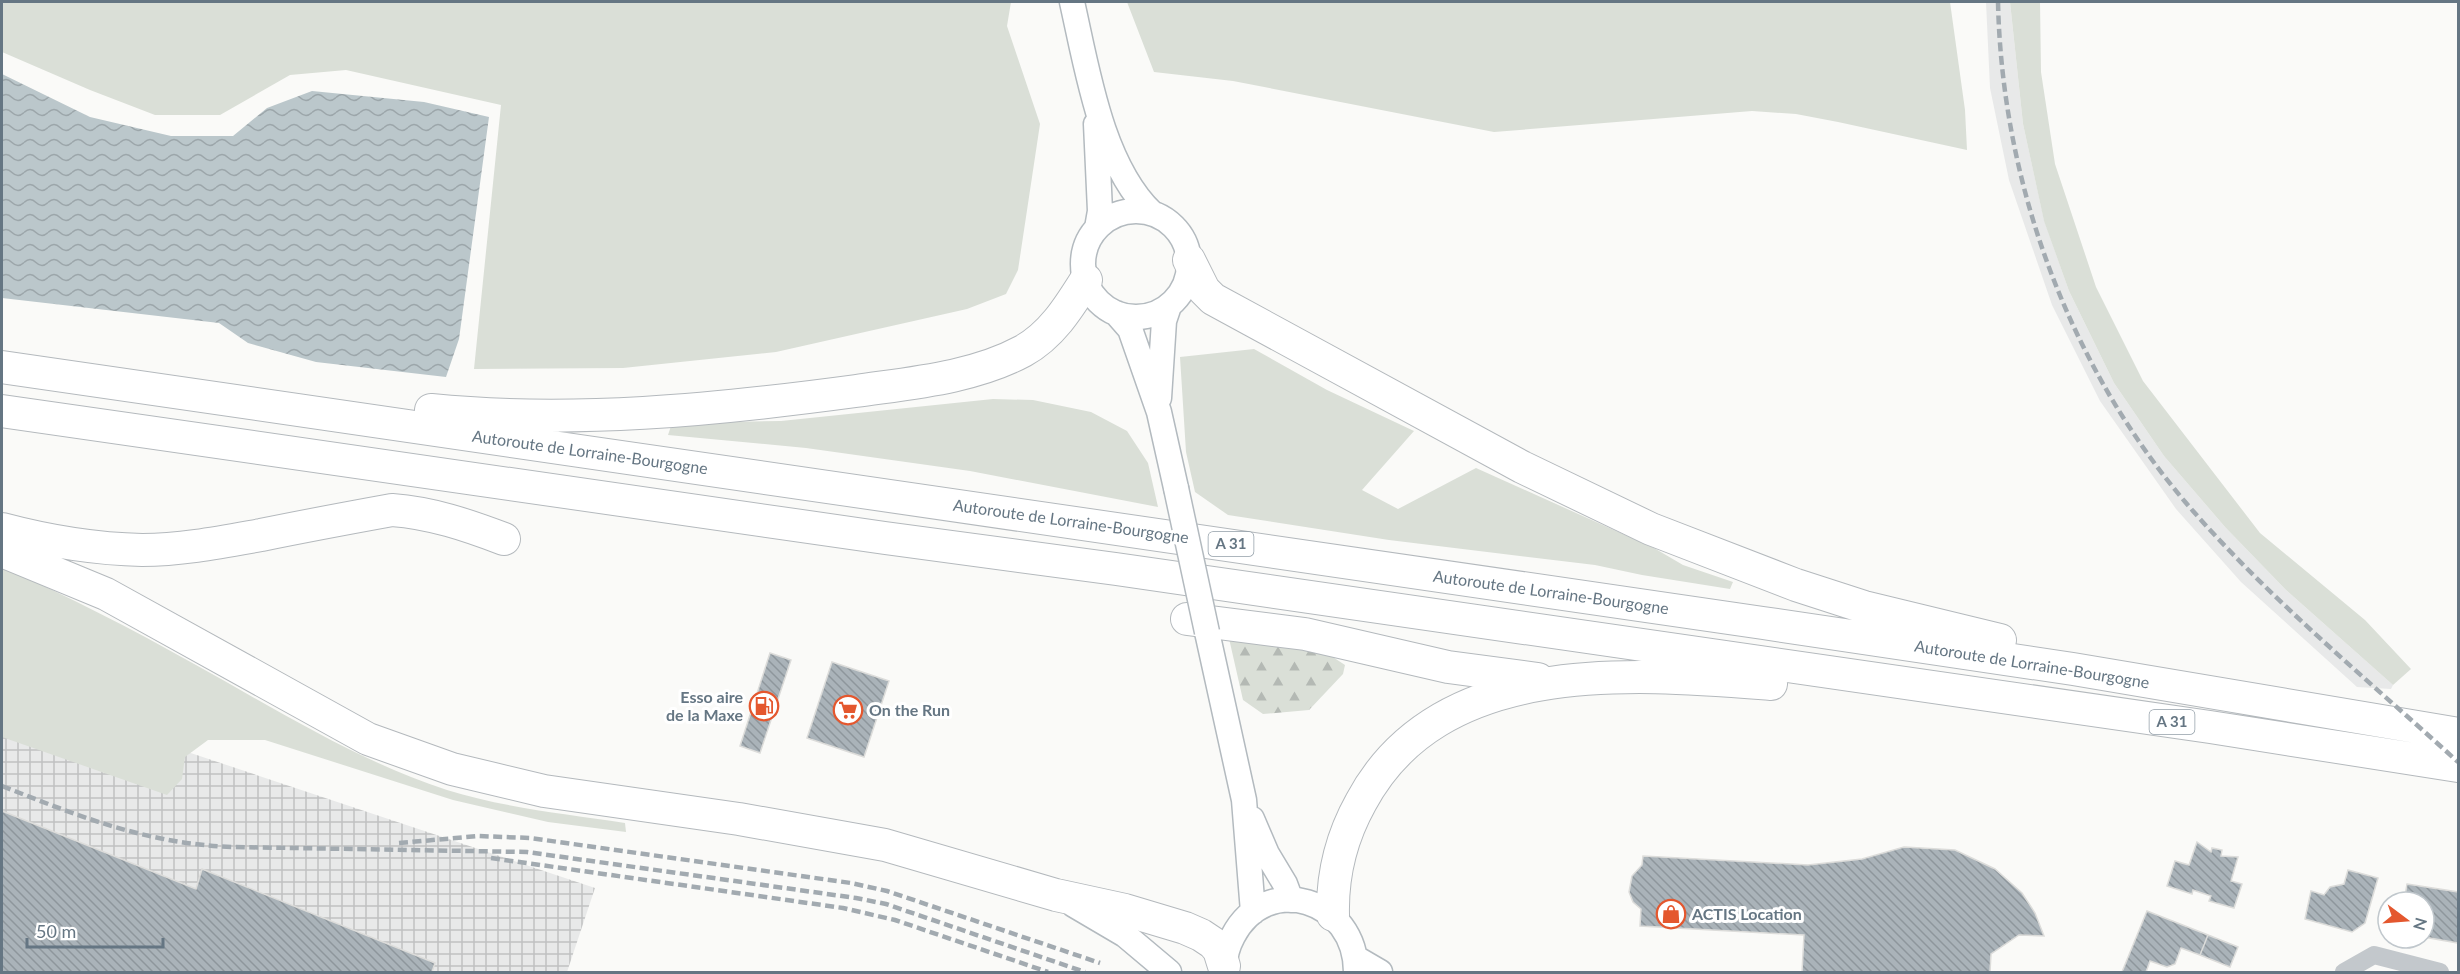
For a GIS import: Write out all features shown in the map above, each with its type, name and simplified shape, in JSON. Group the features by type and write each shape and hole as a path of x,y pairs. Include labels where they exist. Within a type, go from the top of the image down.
{"highway":[{"path":"1189,260 1204,290 1213,299 1522,467 1651,529 1796,585 1864,607 2020,645 2073,669"},
{"path":"375,421 407,407 452,412 573,416 670,412 769,403 895,385 966,372 1024,351 1040,340 1056,324 1086,280"},
{"name":"Autoroute de Lorraine-Bourgogne","path":"2,367 2073,669 2458,734"},
{"name":"A 31","path":"2,411 2210,727 2458,766"},
{"path":"2,529 81,545 142,550 164,549 212,544 392,510 420,512 448,519 504,539"},
{"path":"2,551 106,594 368,739 452,769 544,791 847,837 885,845 1056,895 1125,910 1193,931 1213,943 1219,950 1225,969"},
{"path":"1197,626 1305,634 1448,667 1555,681"},
{"path":"1333,915 1332,897 1339,857 1351,821 1383,766 1407,741 1479,701 1555,681 1585,678 1674,676 1833,689 1886,681"}],"main road":[{"path":"1072,2 1095,106 1100,211 1097,228"},
{"path":"1095,106 1123,173 1137,199 1152,213 1166,220 1178,231 1186,244 1189,260 1188,277 1180,293 1169,306 1153,315 1134,317 1116,313 1103,306 1092,294 1086,280 1083,262 1087,244 1097,228 1108,219 1122,213 1137,211 1152,213"},
{"path":"1159,412 1164,321 1169,306"},
{"path":"1116,313 1130,329 1159,412 1176,488 1197,626 1244,800 1267,854 1285,884 1291,900"},
{"path":"1244,800 1253,912"},
{"path":"1056,895 1125,934 1169,972"},
{"path":"1225,969 1228,945 1238,926 1253,912 1271,903 1291,900 1306,902 1333,915 1344,927 1352,942 1356,965 1380,972"}],"street":[{"path":"2344,972 2374,955 2440,972"}],"shaded area":[{"path":"1986,2 2010,2 2023,124 2044,220 2069,291 2114,383 2164,456 2225,527 2286,590 2393,685 2391,689 2357,687 2241,582 2176,509 2100,401 2052,305 2009,180 1990,88"},
{"path":"2,690 595,888 567,972 2,972"}],"green space":[{"path":"2,2 1011,2 1007,26 1040,124 1018,270 1006,294 967,309 776,352 623,368 474,369 501,105 346,70 290,75 220,115 155,115 2,52"},
{"path":"1127,2 1950,2 1965,110 1967,150 1796,114 1752,111 1494,132 1233,81 1154,72"},
{"path":"2010,2 2040,2 2041,72 2055,164 2096,287 2143,381 2260,533 2365,620 2411,669 2393,685 2286,590 2225,527 2164,456 2114,383 2069,291 2044,221 2023,124"},
{"path":"1254,349 1327,390 1414,431 1362,490 1398,509 1476,468 1654,548 1683,565 1733,582 1730,589 1595,565 1389,540 1228,515 1195,492 1186,452 1180,357"},
{"path":"993,399 1033,400 1091,412 1127,431 1148,463 1158,507 970,471 806,448 668,435 672,423 781,421"},
{"path":"2,567 124,626 318,733 382,765 469,796 536,810 625,823 626,832 548,822 453,800 265,740 208,740 185,757 182,779 167,795 2,737"},
{"path":"1228,634 1319,648 1345,665 1343,674 1309,710 1263,714 1243,700"}],"water":[{"path":"2,74 90,117 171,136 233,136 267,108 312,91 424,102 489,117 459,339 446,377 316,362 248,343 219,323 2,298"}],"building":[{"name":"Esso aire de la Maxe","path":"770,653 791,660 760,753 740,746"},
{"name":"On the Run","path":"832,662 889,681 864,757 807,738"},
{"path":"2,811 196,889 202,869 435,963 432,972 2,972"},
{"path":"2197,842 2211,852 2212,848 2222,850 2221,856 2238,857 2231,881 2242,884 2234,908 2209,901 2211,896 2193,890 2192,894 2167,886 2175,861 2189,865"},
{"path":"1904,847 1955,850 1995,869 2022,893 2035,913 2044,936 2019,935 1991,954 1990,972 1802,972 1804,935 1640,926 1641,909 1633,902 1629,892 1632,876 1642,865 1643,856 1808,865 1862,859"},
{"path":"2348,870 2378,878 2365,923 2352,932 2305,919 2311,891 2324,895 2330,887 2344,884"},
{"path":"2407,884 2458,892 2458,943 2436,939 2436,890 2406,890"},
{"path":"2147,911 2208,935 2200,955 2181,948 2175,964 2167,967 2150,961 2146,972 2122,972"},
{"path":"2208,935 2238,947 2230,967 2200,955"}],"railway":[{"path":"1998,2 2003,71 2013,140 2029,207 2051,273 2079,337 2112,399 2150,457 2193,511 2224,545 2288,609 2458,762"},
{"path":"2,786 115,827 143,835 202,845 527,852 856,898 886,904 1085,972"},
{"path":"399,843 479,836 530,838 851,883 887,891 1100,963"},
{"path":"491,858 843,908 895,920 1048,972"}],"place":[{"name":"Esso aire de la Maxe","path":"764,706"},
{"name":"On the Run","path":"848,710"},
{"name":"ACTIS Location","path":"1671,914"}]}
